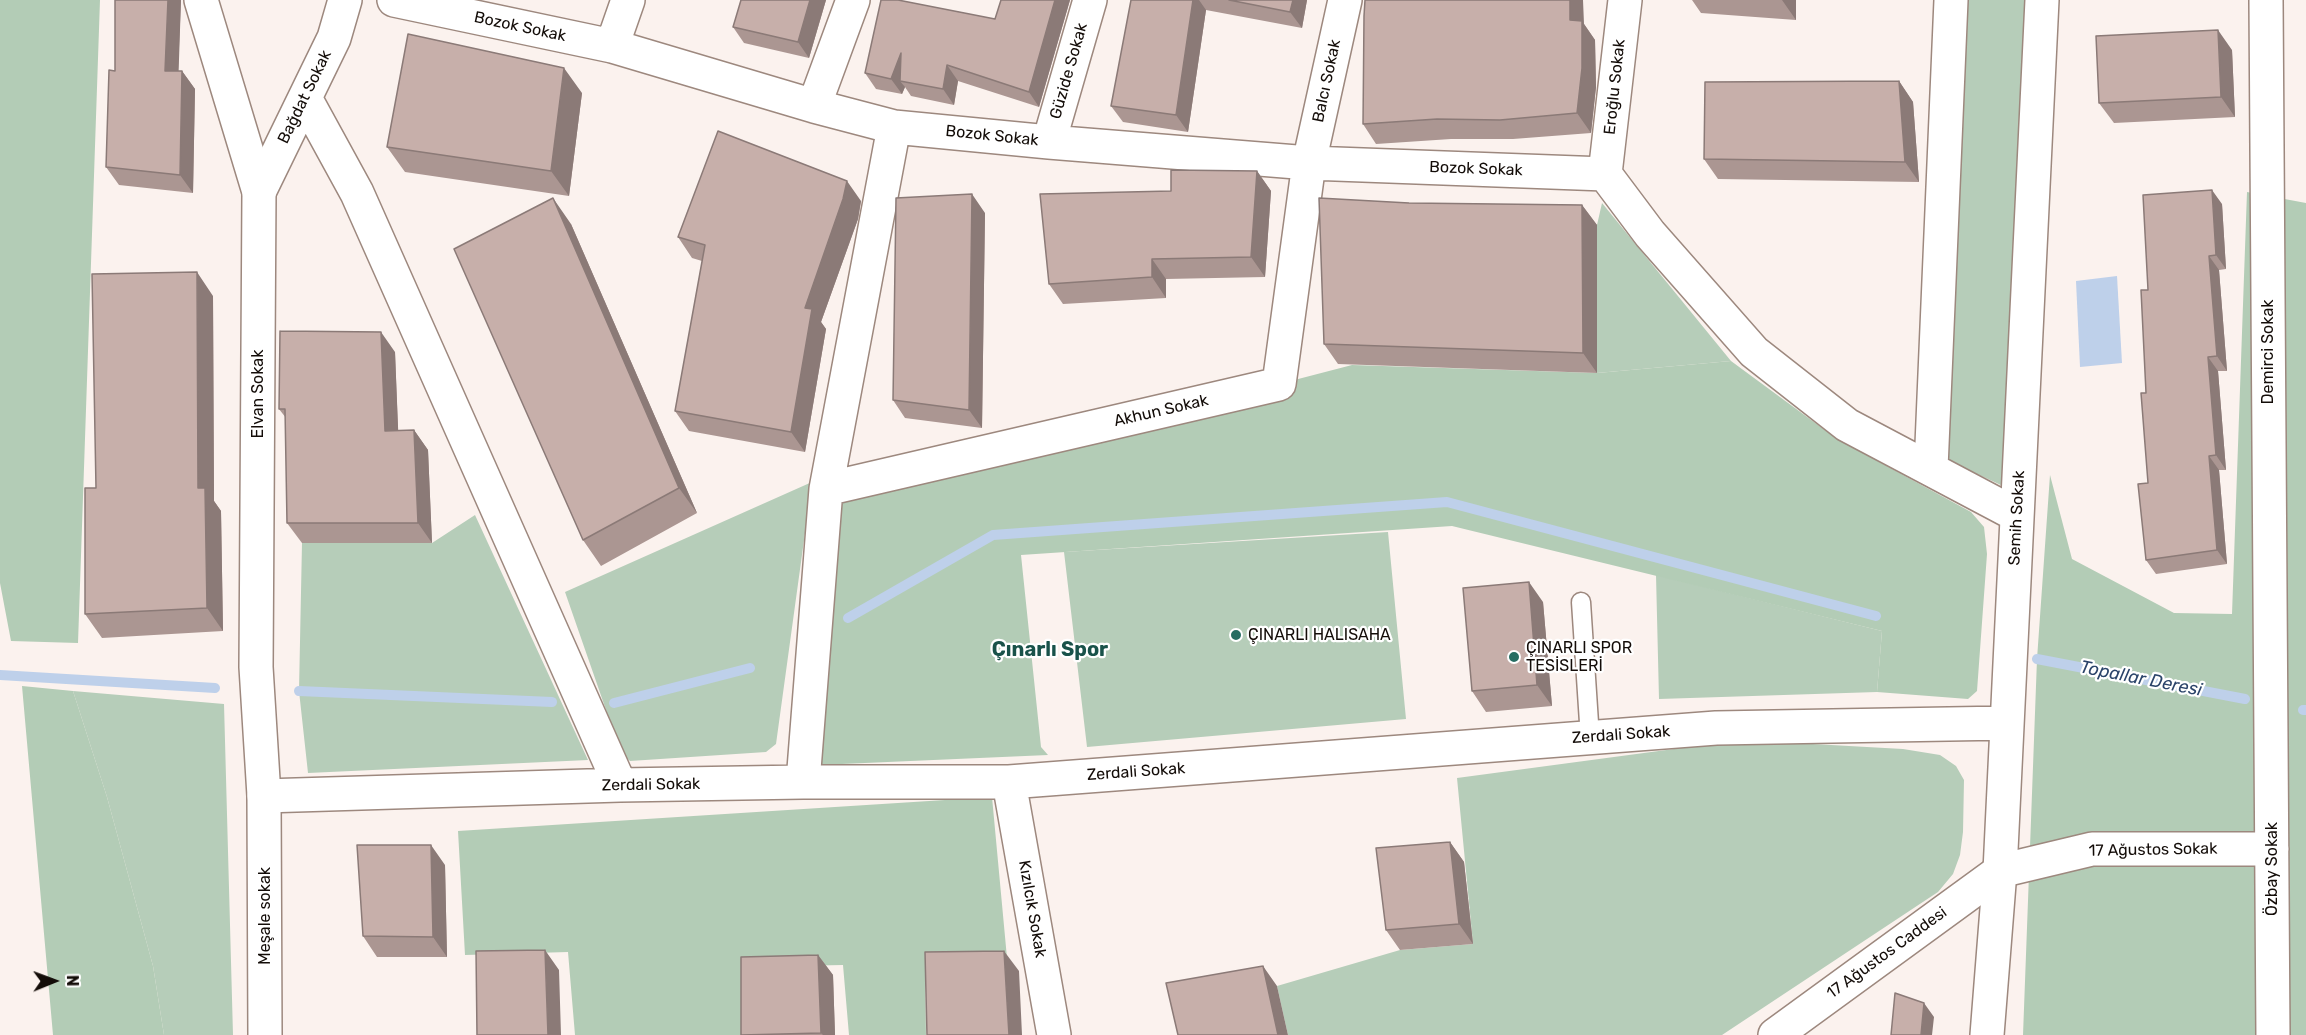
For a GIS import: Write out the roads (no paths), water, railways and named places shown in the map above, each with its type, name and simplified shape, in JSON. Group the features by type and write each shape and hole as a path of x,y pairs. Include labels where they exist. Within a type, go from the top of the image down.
{"street":[{"name":"Elvan Sokak","path":"201,0 259,192 256,667 264,796"},
{"name":"Bağdat Sokak","path":"259,192 334,38 345,0"},
{"name":"Bozok Sokak","path":"394,0 612,46 814,106 894,127 1309,163 1605,174"},
{"path":"612,46 628,0"},
{"path":"814,106 854,0"},
{"name":"Güzide Sokak","path":"1049,142 1090,0"},
{"name":"Balcı Sokak","path":"1309,163 1345,0"},
{"name":"Eroğlu Sokak","path":"1605,174 1625,0"},
{"path":"1931,468 1951,0"},
{"name":"Semih Sokak","path":"1988,1035 2000,871 2042,0"},
{"name":"Demirci Sokak","path":"2266,0 2271,704"},
{"path":"305,98 357,193 620,785"},
{"path":"803,782 826,489 894,127"},
{"name":"Akhun Sokak","path":"826,489 1279,384 1309,163"},
{"path":"1605,174 1650,234 1754,352 1847,425 2018,515"},
{"name":"Özbay Sokak","path":"2271,704 2273,1035"},
{"name":"Zerdali Sokak","path":"264,796 620,785 1009,782 1716,728 2007,723"},
{"name":"Kızılcık Sokak","path":"1009,782 1054,1035"},
{"name":"Meşale sokak","path":"264,796 265,1035"},
{"name":"17 Ağustos Sokak","path":"2000,871 2092,849 2272,849"},
{"name":"17 Ağustos Caddesi","path":"1775,1035 2000,871"}],"lane":[{"path":"1581,602 1590,738"}],"water":[{"path":"2117,276 2122,363 2080,367 2076,281"}],"waterway":[{"path":"848,618 993,535 1447,502 1876,616"},
{"name":"Topallar Deresi","path":"2037,659 2245,699"},
{"path":"614,703 750,668"},
{"path":"0,675 215,688"},
{"path":"299,691 552,702"}],"place":[{"name":"ÇINARLI HALISAHA","path":"1236,635"},
{"name":"ÇINARLI SPOR TESİSLERİ","path":"1514,657"}],"district":[{"name":"Çınarlı Spor","path":"1050,650"}]}
